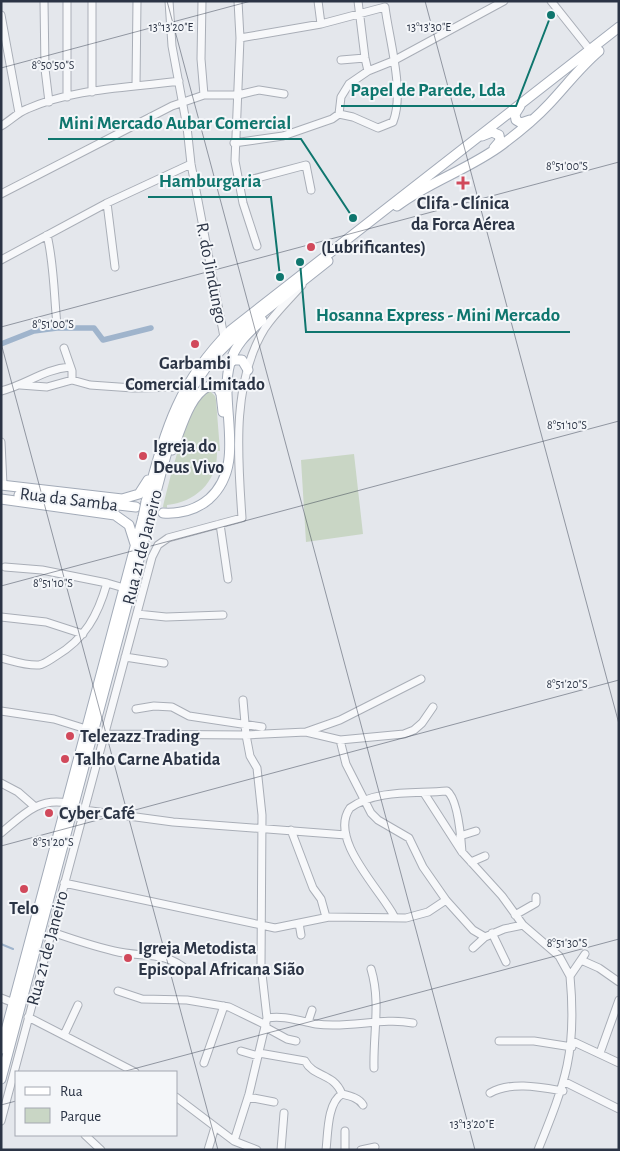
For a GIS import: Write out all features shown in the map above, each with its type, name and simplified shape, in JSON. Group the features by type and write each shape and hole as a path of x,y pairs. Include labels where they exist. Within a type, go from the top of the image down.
{"main road":[{"path":"150,502 157,461 167,427 186,387 206,358 224,337 244,319 619,27"},
{"name":"Rua 21 de Janeiro","path":"1,1079 150,502 179,415 205,369 236,334 405,200 467,167 501,146 543,111 584,63 619,35"},
{"path":"533,93 517,111 516,120 525,122 543,111"},
{"path":"455,154 487,133 496,132 499,135 500,142 467,167"},
{"path":"161,473 196,396 209,386 218,388 221,394 224,431 224,461 220,475 213,488 200,502 184,508 163,511 181,512 198,506 214,494 223,480 230,452 228,382 230,363 236,348 244,337 307,278"},
{"path":"230,363 234,360 242,360 248,370"},
{"path":"2,488 116,499 128,498 143,490 157,461"},
{"name":"Rua da Samba","path":"2,488 136,509"},
{"path":"1,499 115,515 129,525 135,545"},
{"name":"Rua 21 de Janeiro","path":"1,1049 135,545 146,518"}],"street":[{"path":"44,1 46,80 49,102"},
{"path":"67,1 67,97"},
{"path":"92,1 92,92"},
{"path":"136,85 137,1"},
{"name":"R. do Jindungo","path":"169,1 171,38 183,101 191,164 224,337"},
{"path":"202,1 201,59 204,95"},
{"path":"238,1 240,38 234,143 238,183 257,246"},
{"path":"318,1 321,24"},
{"path":"358,1 368,71"},
{"path":"339,114 339,104 344,90 368,71 393,61 503,1"},
{"path":"553,2 590,50"},
{"path":"234,143 283,136 326,122 339,114 353,117 378,128 393,122 397,101 385,7 359,16 240,38"},
{"path":"1,15 19,113"},
{"path":"341,60 365,58"},
{"path":"1,126 19,113 67,97 136,85 179,81"},
{"path":"1,194 183,101 204,95 238,95 259,90 284,94"},
{"path":"1,260 108,203 191,164"},
{"path":"238,183 306,165 311,190"},
{"path":"108,203 115,267"},
{"path":"47,235 52,254 51,268 57,325"},
{"path":"248,370 266,326 307,278"},
{"path":"64,348 72,380"},
{"path":"1,390 20,385 38,375 70,366"},
{"name":"Rua 21 de Janeiro","path":"17,1071 28,1016 149,566 158,545 178,535 242,518 240,432 248,370"},
{"path":"20,385 47,387 72,380 90,385 133,388 186,387"},
{"path":"1,442 2,488"},
{"path":"220,524 228,579"},
{"path":"5,567 42,570 124,588"},
{"path":"1,658 40,665 70,648 94,618 107,583"},
{"path":"137,614 166,617 223,615"},
{"path":"1,617 46,622 83,634"},
{"path":"125,657 164,663"},
{"path":"104,734 246,736 306,732 340,720 365,705 421,679"},
{"path":"234,1141 248,1097 266,1023 262,978 262,828 257,768 250,756 243,700"},
{"path":"136,709 154,706 172,708 189,716 262,727"},
{"path":"306,732 340,740 404,734 422,723 433,707"},
{"path":"1,711 54,720 86,729"},
{"path":"340,740 343,758 374,817 409,838 423,867 446,900 473,930 489,935 506,962"},
{"path":"1,783 18,792 34,806"},
{"path":"394,916 383,897 350,851 346,836 346,812 354,805 365,800 397,794 447,790 451,794 462,852"},
{"path":"424,793 462,852 523,926 559,956 570,976 573,1012 572,1044 565,1082 538,1150"},
{"path":"1,833 34,806 54,800 67,803"},
{"path":"84,810 173,822 291,830 346,836"},
{"path":"291,830 313,888 321,899 326,917"},
{"path":"460,836 476,831"},
{"path":"471,862 485,856"},
{"path":"64,883 263,926 283,928 326,917 349,919 394,916 406,918 422,915 446,900"},
{"path":"515,915 536,903 536,897"},
{"path":"299,924 301,935"},
{"path":"473,948 489,935 523,926"},
{"path":"52,932 115,951 135,952 174,960 187,970"},
{"path":"570,976 583,957 619,982"},
{"path":"371,969 377,994 378,1010 375,1023 374,1068"},
{"path":"118,991 142,999 187,1000 237,1009 266,1023 287,1039 296,1041"},
{"path":"1,998 14,1003"},
{"path":"600,1053 619,1000"},
{"path":"64,1035 78,1005"},
{"path":"204,1062 224,1006"},
{"path":"308,1022 312,1010"},
{"path":"28,1016 133,1071"},
{"path":"266,1023 290,1017 328,1025 413,1023"},
{"path":"499,1041 572,1044 600,1053 619,1063"},
{"path":"241,1051 305,1061 308,1066 336,1081 342,1094 358,1099 363,1105"},
{"path":"565,1082 619,1109"},
{"path":"490,1092 513,1086 530,1086 562,1091"},
{"name":"Rua 21 de Janeiro","path":"1,1120 13,1092"},
{"path":"326,1150 332,1112 337,1099 342,1094"},
{"path":"248,1097 274,1102"},
{"path":"178,1098 234,1141 257,1150"},
{"path":"281,1150 284,1113"},
{"path":"208,1150 216,1127"},
{"path":"345,1131 345,1150"},
{"path":"86,1136 101,1150"},
{"path":"361,1150 375,1147"}],"green space":[{"path":"210,391 216,400 220,451 217,451 214,472 203,489 195,495 187,500 167,505 167,508 163,507 187,424 202,396"},
{"path":"354,454 363,534 306,542 301,460"}],"waterway":[{"path":"1,344 34,331 57,328 94,328 103,340 151,328"},
{"path":"1,944 13,949"}],"place":[{"name":"Papel de Parede, Lda","path":"551,15"},
{"name":"Clifa - Clínica da Forca Aérea","path":"463,183"},
{"name":"Mini Mercado Aubar Comercial","path":"353,218"},
{"name":"(Lubrificantes)","path":"311,247"},
{"name":"Hosanna Express - Mini Mercado","path":"300,262"},
{"name":"Hamburgaria","path":"280,277"},
{"name":"Garbambi Comercial Limitado","path":"195,344"},
{"name":"Igreja do Deus Vivo","path":"143,456"},
{"name":"Telezazz Trading","path":"70,736"},
{"name":"Talho Carne Abatida","path":"65,759"},
{"name":"Cyber Café","path":"49,813"},
{"name":"Telo","path":"24,889"},
{"name":"Igreja Metodista Episcopal Africana Sião","path":"128,958"}]}
